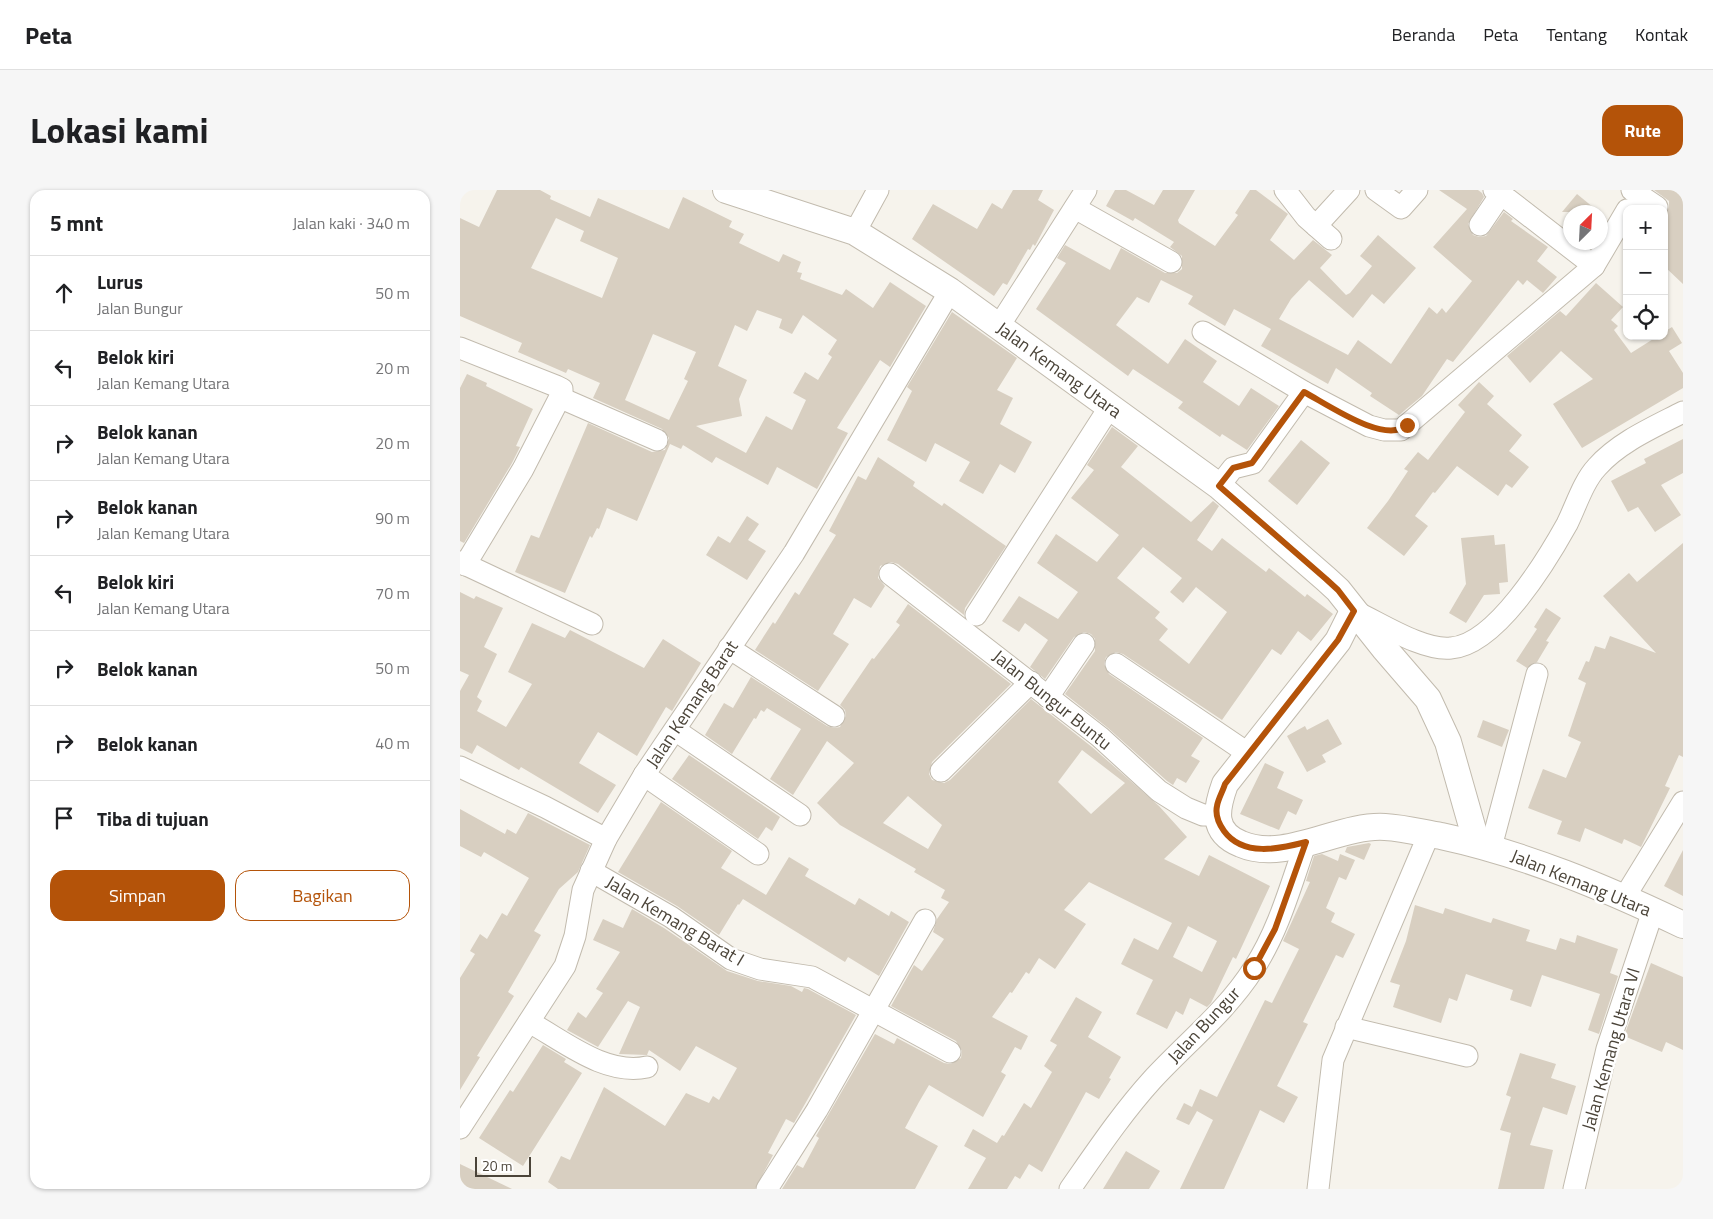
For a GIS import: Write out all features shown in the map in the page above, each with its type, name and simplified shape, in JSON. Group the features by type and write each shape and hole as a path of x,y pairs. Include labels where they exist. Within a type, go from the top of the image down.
{"street":[{"name":"Jalan Kemang Utara","path":"726,190 855,232 950,291 1219,486 1338,590 1428,699 1448,742 1484,846"},
{"path":"855,232 878,190"},
{"path":"1285,190 1306,217 1324,233 1349,190"},
{"path":"1376,190 1401,208 1417,190"},
{"path":"1480,225 1500,192 1594,266"},
{"path":"999,326 1081,199 1171,262"},
{"path":"1203,332 1304,392 1369,426 1384,430 1401,430 1594,266 1631,200 1650,205"},
{"name":"Jalan Kemang Barat","path":"460,1128 565,966 575,936 583,890 606,839 644,775 794,553 833,491 896,379 950,291"},
{"path":"460,348 562,389 561,398 523,469 463,563 592,624"},
{"path":"1219,486 1233,468 1252,463 1304,392"},
{"path":"561,398 657,440"},
{"path":"976,615 1109,408"},
{"path":"1217,815 1217,806 1225,784 1338,640 1354,611 1430,646 1451,648 1469,644 1489,630 1526,589 1547,559 1595,468 1610,454 1683,412"},
{"name":"Jalan Bungur Buntu","path":"890,574 1100,737 1159,791 1186,808 1203,815 1217,815"},
{"path":"1048,697 1084,644"},
{"path":"729,648 834,716"},
{"path":"1116,664 1250,754"},
{"path":"1484,846 1537,674"},
{"path":"941,772 1031,682"},
{"path":"675,730 800,815"},
{"path":"460,767 545,806 606,839"},
{"path":"644,775 758,854"},
{"path":"1624,898 1683,802"},
{"name":"Jalan Kemang Utara","path":"1217,815 1220,826 1228,838 1254,849 1282,848 1385,826 1484,846 1624,898 1683,925"},
{"path":"1318,1189 1333,1060 1429,834"},
{"name":"Jalan Bungur","path":"1070,1189 1111,1132 1152,1080 1225,1006 1254,968 1275,929 1306,842"},
{"name":"Jalan Kemang Barat I","path":"591,871 671,917 732,959 760,970 812,977 950,1052"},
{"name":"Jalan Kemang Utara VI","path":"1574,1189 1608,1049 1654,911"},
{"path":"767,1189 816,1110 925,920"},
{"path":"529,1022 610,1065 632,1070 647,1067"},
{"path":"1346,1027 1467,1056"}],"building":[{"path":"497,190 540,190 551,196 550,199 590,217 598,198 669,229 683,197 732,221 729,227 744,234 739,243 779,262 783,254 801,262 797,272 802,273 800,279 842,295 846,289 873,308 890,282 926,306 890,367 880,360 837,428 848,433 817,489 777,467 768,485 716,457 712,463 683,445 681,449 670,444 637,521 607,508 599,529 597,528 592,538 590,536 565,593 515,572 531,535 539,538 588,423 652,452 665,450 669,438 662,429 593,398 600,383 568,369 566,373 518,352 522,343 460,316 460,218 479,227","holes":["556,218 584,231 580,241 618,258 602,298 531,268","757,310 782,319 779,328 792,334 803,315 837,340 828,354 832,357 818,380 805,372 793,393 806,400 792,430 766,416 746,453 696,426 742,416 739,399 747,380 718,366 735,325 747,331","653,334 696,352 684,379 688,381 669,420 625,400"]},
{"path":"1013,190 1043,190 1038,200 1054,210 1035,246 1033,244 1030,250 1028,249 1007,285 1003,283 994,296 912,239 933,204 977,229 992,203 1002,209"},
{"path":"1115,190 1126,190 1154,205 1163,190 1195,190 1178,220 1179,223 1215,246 1238,215 1235,213 1250,190 1256,190 1288,214 1270,240 1294,260 1313,240 1332,255 1320,268 1346,295 1350,293 1372,266 1360,256 1378,235 1416,268 1384,304 1372,294 1353,318 1309,280 1291,299 1279,319 1348,355 1358,340 1391,364 1429,307 1437,314 1442,308 1446,313 1472,281 1433,247 1467,209 1439,190 1478,190 1484,197 1468,224 1473,235 1479,237 1486,236 1504,212 1513,219 1511,221 1548,247 1537,261 1557,277 1543,293 1527,280 1523,285 1518,280 1453,362 1447,359 1422,396 1399,415 1370,396 1372,393 1336,368 1328,384 1261,346 1271,329 1234,309 1225,326 1188,304 1193,296 1161,280 1149,303 1137,297 1116,325 1168,364 1185,339 1217,361 1203,382 1239,406 1251,388 1279,406 1247,450 1222,434 1220,437 1178,408 1183,402 1133,369 1128,376 1036,309 1066,263 1057,258 1065,245 1110,270 1121,248 1165,273 1177,273 1182,269 1182,256 1170,247 1174,242 1135,218 1133,221 1106,206"},
{"path":"1654,190 1683,190 1683,284 1668,270 1669,201"},
{"path":"1577,194 1590,205 1568,205"},
{"path":"1596,283 1623,307 1611,320 1618,326 1614,330 1631,353 1652,340 1668,340 1668,330 1672,327 1682,343 1669,351 1683,373 1683,388 1582,448 1553,404 1593,379 1561,351 1530,383 1507,356 1560,311 1566,316"},
{"path":"952,312 1017,358 997,390 1013,398 1000,424 1032,442 1015,473 1000,464 983,494 959,481 970,462 935,443 926,462 887,440 912,391 907,387"},
{"path":"467,374 487,383 486,386 533,409 516,446 520,447 512,463 464,543 460,541 460,388"},
{"path":"1479,382 1494,396 1487,404 1522,435 1509,451 1529,467 1512,488 1506,484 1498,496 1457,466 1435,493 1433,492 1415,516 1428,526 1404,556 1367,528 1388,501 1408,471 1404,469 1418,452 1428,460 1465,412 1458,405"},
{"path":"1112,427 1138,446 1121,467 1191,522 1213,501 1219,506 1197,540 1212,551 1222,538 1266,572 1269,568 1305,597 1307,594 1333,614 1311,641 1298,631 1281,655 1272,649 1222,720 1123,654 1116,652 1106,657 1104,664 1109,674 1203,738 1191,756 1200,761 1186,783 1177,778 1173,785 1167,781 1108,728 1065,694 1095,651 1095,639 1091,634 1084,632 1074,637 1045,679 1030,667 1048,640 1025,623 1019,632 1002,621 1019,596 1058,619 1078,592 1037,563 1056,534 1097,562 1119,535 1071,498 1094,470 1087,465","holes":["1143,547 1182,578 1170,592 1183,603 1196,587 1227,612 1189,664 1159,640 1168,629 1155,618 1160,612 1117,578"]},
{"path":"1683,439 1683,473 1661,485 1681,515 1655,532 1638,507 1628,512 1611,481 1646,463 1644,459"},
{"path":"1301,440 1330,463 1297,505 1268,481"},
{"path":"878,457 915,482 913,486 942,506 944,503 1006,546 965,608 964,615 898,564 891,562 880,566 878,578 885,586 871,608 854,598 833,634 849,644 818,691 755,650 773,622 775,624 795,592 799,595 836,535 829,531 858,476 866,480"},
{"path":"747,516 759,524 748,540 766,551 747,580 706,555 718,536 730,543"},
{"path":"1494,535 1495,545 1505,544 1508,582 1499,583 1500,594 1484,595 1466,623 1449,613 1466,584 1461,538"},
{"path":"1683,543 1683,757 1679,755 1665,786 1670,788 1641,847 1624,839 1622,844 1585,828 1580,842 1557,834 1562,821 1528,808 1543,769 1566,778 1581,742 1568,736 1586,683 1578,679 1586,661 1589,662 1595,646 1605,649 1610,636 1656,653 1603,596 1629,573 1637,582"},
{"path":"460,592 474,599 476,596 503,608 484,647 497,654 477,697 482,701 477,711 506,727 532,684 508,672 532,623 565,638 570,630 644,668 663,639 701,663 672,711 666,707 637,756 598,732 579,763 616,785 598,813 521,767 519,770 477,745 472,754 460,748 460,691 469,675 460,671"},
{"path":"908,604 1011,684 932,762 929,774 932,780 944,783 950,780 1031,699 1092,747 1159,806 1187,837 1164,859 1199,876 1209,855 1270,886 1236,959 1233,957 1211,1003 1207,1007 1190,998 1183,1015 1176,1011 1167,1029 1136,1014 1153,980 1121,964 1134,938 1158,950 1172,923 1089,882 1064,910 1086,924 1055,969 1039,958 1029,974 1026,972 992,1017 1028,1036 1021,1050 1015,1047 1001,1072 1006,1075 983,1117 929,1085 919,1102 905,1128 938,1146 915,1189 782,1189 797,1165 803,1168 819,1138 816,1136 875,1034 894,1044 897,1038 944,1063 951,1064 961,1058 962,1051 956,1041 891,1006 914,965 922,971 944,939 933,932 937,919 949,902 941,898 945,890 914,872 916,869 840,825 817,803 854,763 827,741 793,795 770,779 801,729 767,708 764,712 761,710 756,719 754,718 732,754 705,735 724,703 733,708 751,677 827,726 840,727 846,716 845,710 840,705 872,658 874,659 900,625 896,622","holes":["1082,750 1125,783 1091,814 1058,782","908,796 942,825 928,849 883,823","1188,926 1217,941 1202,972 1173,957"]},
{"path":"1546,608 1561,618 1546,641 1549,642 1537,662 1527,668 1516,661 1537,629 1534,627"},
{"path":"1328,719 1342,744 1322,755 1326,762 1307,772 1287,736 1305,726 1307,730"},
{"path":"1483,720 1509,730 1502,747 1477,737"},
{"path":"689,755 780,817 772,831 766,827 758,839 672,779"},
{"path":"1265,763 1284,772 1277,788 1303,800 1296,815 1288,811 1279,830 1240,814"},
{"path":"661,802 732,851 721,868 766,895 789,857 809,869 805,876 855,905 859,898 889,916 891,911 909,922 879,976 848,957 845,962 743,899 719,935 677,906 618,872"},
{"path":"460,809 505,834 507,829 516,834 528,813 590,845 578,872 559,889 534,931 541,935 508,992 514,996 477,1056 480,1057 460,1090 460,978 475,954 470,951 480,934 487,939 502,913 507,916 529,878 484,852 481,857 460,846"},
{"path":"1371,844 1364,860 1345,852 1347,847"},
{"path":"1683,850 1683,896 1664,886"},
{"path":"1322,854 1338,861 1340,854 1355,860 1346,880 1339,877 1326,908 1335,913 1331,922 1355,934 1343,958 1336,955 1303,1022 1308,1024 1277,1086 1298,1097 1284,1123 1260,1110 1224,1189 1180,1189 1213,1120 1197,1111 1189,1125 1176,1119 1184,1103 1192,1107 1200,1089 1217,1097 1265,1000 1272,1003 1299,949 1283,941 1310,882 1306,881 1314,856"},
{"path":"1415,905 1443,914 1445,908 1491,923 1493,918 1530,930 1526,941 1556,950 1560,938 1575,943 1577,935 1618,949 1610,973 1618,976 1599,1034 1588,1030 1600,994 1542,975 1531,1007 1510,1000 1513,990 1466,974 1457,1001 1449,998 1441,1023 1393,1007 1400,985 1390,982 1406,941"},
{"path":"632,909 664,928 727,971 758,981 791,986 802,992 804,988 808,989 856,1015 794,1123 786,1119 768,1153 773,1155 755,1189 558,1189 548,1182 561,1156 570,1160 604,1087 665,1126 686,1093 709,1103 713,1096 719,1100 737,1068 696,1046 680,1071 649,1050 647,1055 619,1054 640,1007 628,1001 598,1047 567,1030 578,1012 586,1018 603,993 596,989 620,952 593,940 603,919 623,928"},
{"path":"1651,963 1683,977 1683,1050 1666,1042 1662,1052 1624,1036"},
{"path":"1076,997 1102,1012 1088,1037 1121,1057 1109,1078 1111,1079 1099,1099 1086,1092 1042,1172 1029,1164 1020,1179 1015,1176 1007,1189 968,1189 986,1158 964,1146 973,1129 997,1143 1002,1135 1004,1136 1024,1103 1031,1108 1052,1072 1044,1066 1057,1045 1050,1041"},
{"path":"543,1045 566,1059 564,1062 582,1073 523,1166 479,1138 510,1090 513,1092"},
{"path":"1520,1053 1556,1064 1551,1078 1576,1086 1567,1115 1543,1107 1530,1145 1553,1150 1544,1189 1498,1189 1511,1133 1500,1130 1511,1097 1506,1095"},
{"path":"1126,1151 1160,1171 1149,1189 1103,1189"},
{"path":"460,1164 512,1189 460,1189"}],"route":[{"path":"1254,968 1275,929 1306,842 1282,848 1254,849 1239,844 1228,838 1220,826 1217,806 1225,784 1338,640 1354,611 1338,590 1219,486 1233,468 1252,463 1304,392 1369,426 1392,431 1401,430 1407,425"}]}
